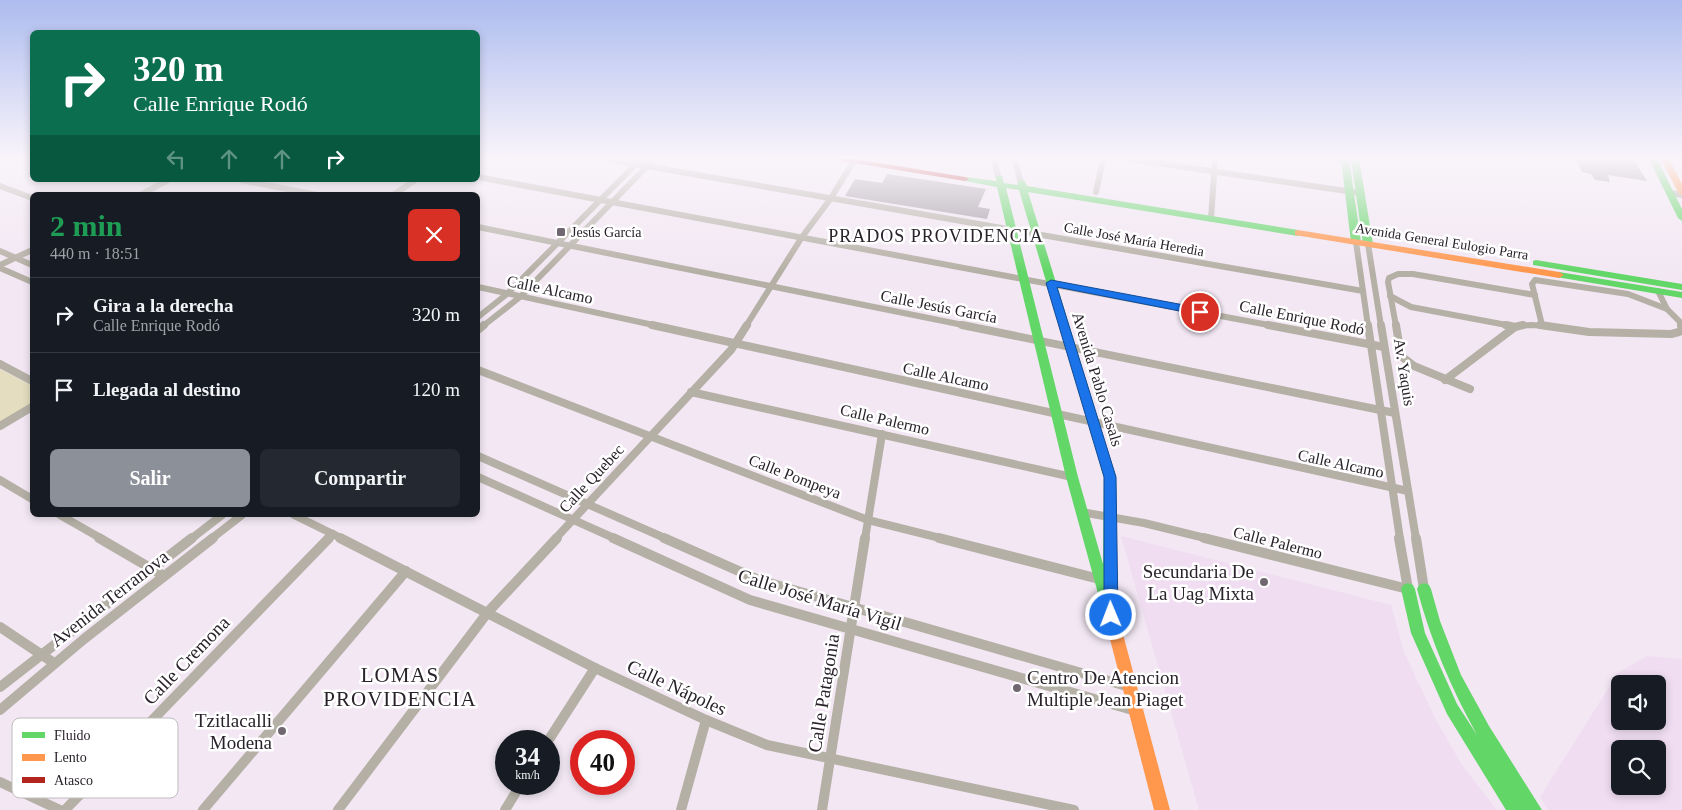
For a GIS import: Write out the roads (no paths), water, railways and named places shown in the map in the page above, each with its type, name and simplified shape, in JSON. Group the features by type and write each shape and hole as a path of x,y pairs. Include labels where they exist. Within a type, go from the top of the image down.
{"street":[{"name":"Calle Enrique Rodó","path":"589,197 1384,347"},
{"path":"480,315 507,294 603,197"},
{"path":"480,328 520,296 616,197"},
{"name":"Calle José María Heredia","path":"824,197 1363,291"},
{"name":"Avenida Pablo Casals","path":"1003,197 1081,512 1105,580 1111,615 1162,810"},
{"name":"Avenida Pablo Casals","path":"1026,197 1110,477 1110,516 1105,580"},
{"name":"Avenida General Eulogio Parra","path":"1100,197 1535,267 1682,287"},
{"name":"Avenida General Eulogio Parra","path":"1120,197 1212,215"},
{"path":"1212,215 1213,197"},
{"name":"Av. Yaquis","path":"1354,197 1352,212 1391,488 1408,590"},
{"name":"Av. Yaquis","path":"1355,197 1367,240 1424,589"},
{"path":"1672,197 1682,218"},
{"name":"Calle Quebec","path":"338,810 488,612 735,343 802,237 831,198"},
{"name":"Calle Jesús García","path":"480,227 1395,413"},
{"path":"0,251 30,264"},
{"path":"0,267 30,251"},
{"path":"0,267 30,281"},
{"name":"Avenida General Eulogio Parra","path":"1535,267 1682,295"},
{"path":"1470,389 1414,366 1401,356 1390,296 1389,278 1405,274 1535,295"},
{"path":"1393,312 1398,308 1411,307 1515,326 1542,325 1577,332 1671,334 1678,332 1682,328 1680,322 1664,308 1628,294 1539,280 1533,282 1542,325"},
{"name":"Calle Alcamo","path":"480,287 1408,491"},
{"path":"1655,291 1664,308"},
{"path":"1390,296 1411,307"},
{"path":"1445,380 1515,326"},
{"path":"0,364 30,380"},
{"name":"Calle Pompeya","path":"480,371 868,520 1105,580"},
{"name":"Calle Palermo","path":"692,392 1072,477"},
{"path":"0,426 30,409"},
{"name":"Calle Patagonia","path":"822,810 882,434"},
{"name":"Calle José María Vigil","path":"480,457 759,580 1130,687"},
{"name":"Calle José María Vigil","path":"480,478 750,600 1136,711"},
{"path":"0,480 30,498"},
{"name":"Calle Palermo","path":"1081,512 1110,516 1408,590"},
{"path":"63,517 164,576"},
{"name":"Avenida Terranova","path":"0,688 219,517"},
{"name":"Avenida Terranova","path":"0,710 54,663 239,517"},
{"name":"Calle Nápoles","path":"298,517 595,668 706,720 767,745 1074,810"},
{"name":"Calle Cremona","path":"154,718 333,534"},
{"path":"203,810 406,571"},
{"path":"1424,589 1436,640 1467,706 1534,810"},
{"path":"1408,590 1418,633 1452,709 1516,810"},
{"path":"0,626 54,663"},
{"path":"555,730 595,668"},
{"path":"681,810 706,720"},
{"path":"0,782 12,788"},
{"path":"505,810 514,795"},
{"path":"34,798 60,810"},
{"name":"Calle Cremona","path":"65,810 77,798"}],"place":[{"name":"Jesús García","path":"561,232"},
{"name":"Secundaria De La Uag Mixta","path":"1264,582"},
{"name":"Centro De Atencion Multiple Jean Piaget","path":"1017,688"},
{"name":"Tzitlacalli Modena","path":"282,731"}],"district":[{"name":"PRADOS PROVIDENCIA","path":"936,236"},
{"name":"LOMAS PROVIDENCIA","path":"400,687"}]}
